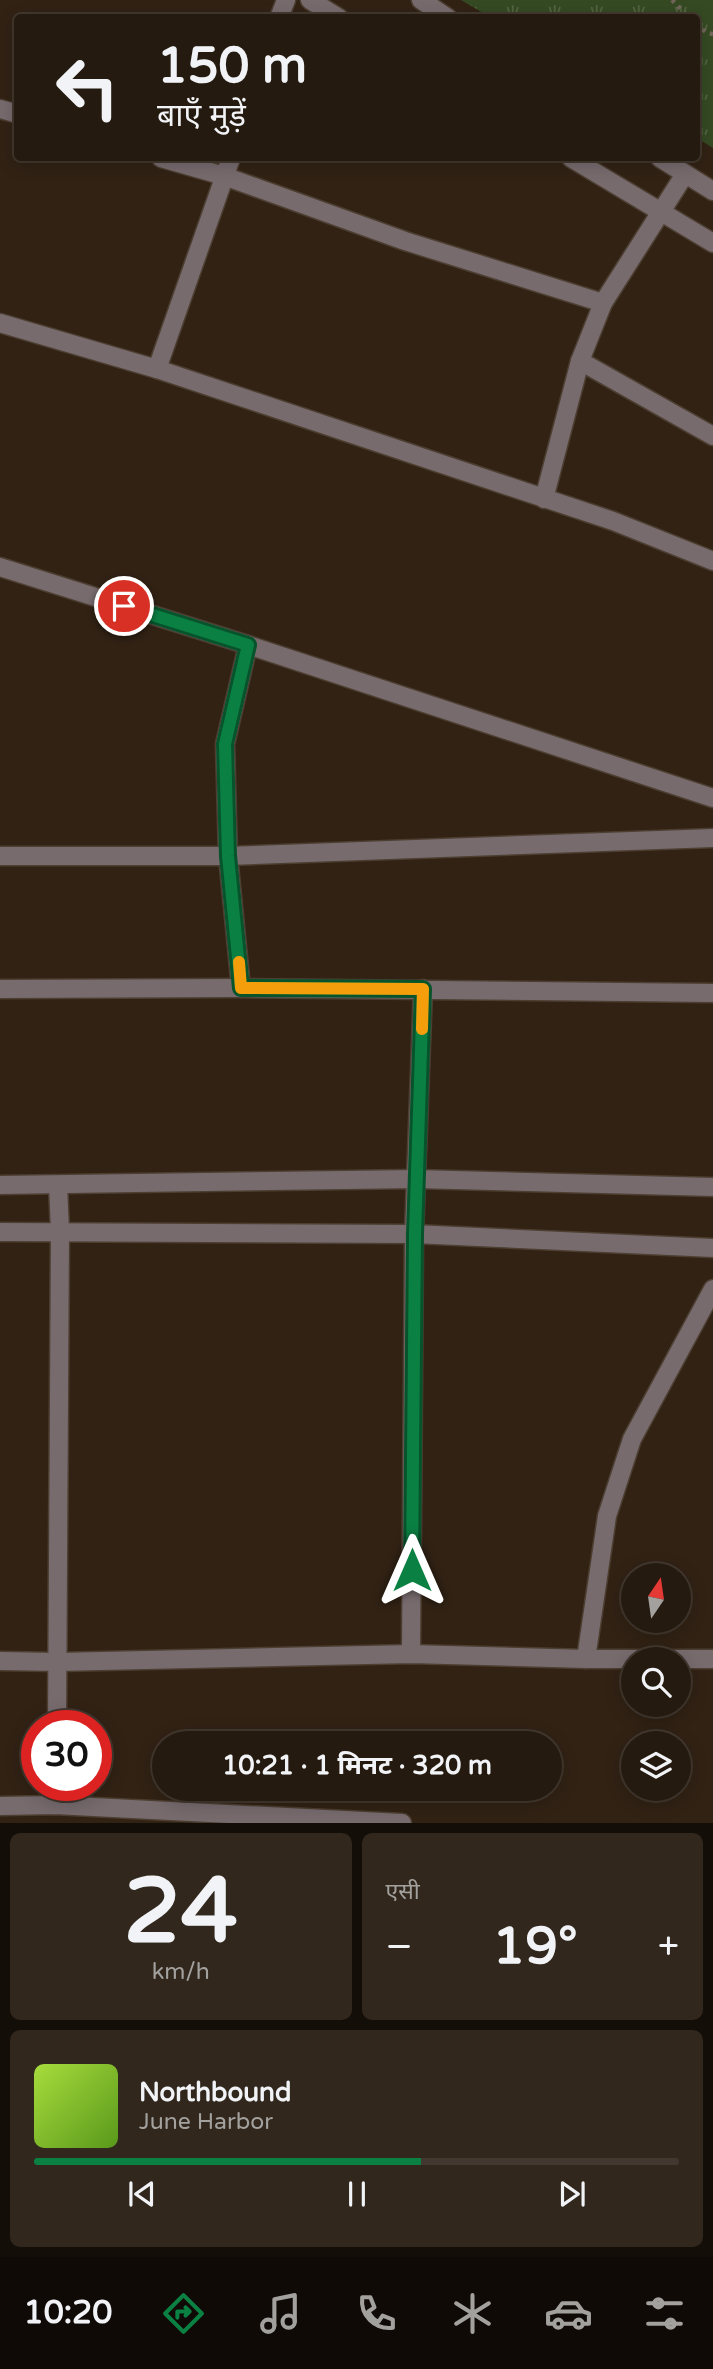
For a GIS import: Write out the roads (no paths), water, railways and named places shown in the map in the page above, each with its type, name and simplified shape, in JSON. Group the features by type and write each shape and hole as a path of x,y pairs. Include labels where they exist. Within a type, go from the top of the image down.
{"street":[{"path":"310,0 333,14"},
{"path":"421,0 442,14"},
{"path":"172,161 224,176 405,241 603,303"},
{"path":"157,369 229,161"},
{"path":"576,161 713,243"},
{"path":"665,161 713,191"},
{"path":"544,499 580,361 603,303 685,174"},
{"path":"0,323 157,369 613,521 713,561"},
{"path":"580,361 713,436"},
{"path":"0,567 248,645 713,799"},
{"path":"241,988 228,856 225,744 248,645"},
{"path":"0,856 228,856 713,838"},
{"path":"0,989 423,989 713,993"},
{"path":"411,1654 415,1234 423,989"},
{"path":"0,1185 416,1179 713,1187"},
{"path":"57,1710 58,1185"},
{"path":"0,1232 415,1234 713,1248"},
{"path":"586,1659 607,1516 632,1439 713,1289"},
{"path":"0,1661 411,1654 586,1659 713,1659"},
{"path":"55,1801 55,1805"},
{"path":"0,1806 55,1805 402,1823"}]}
